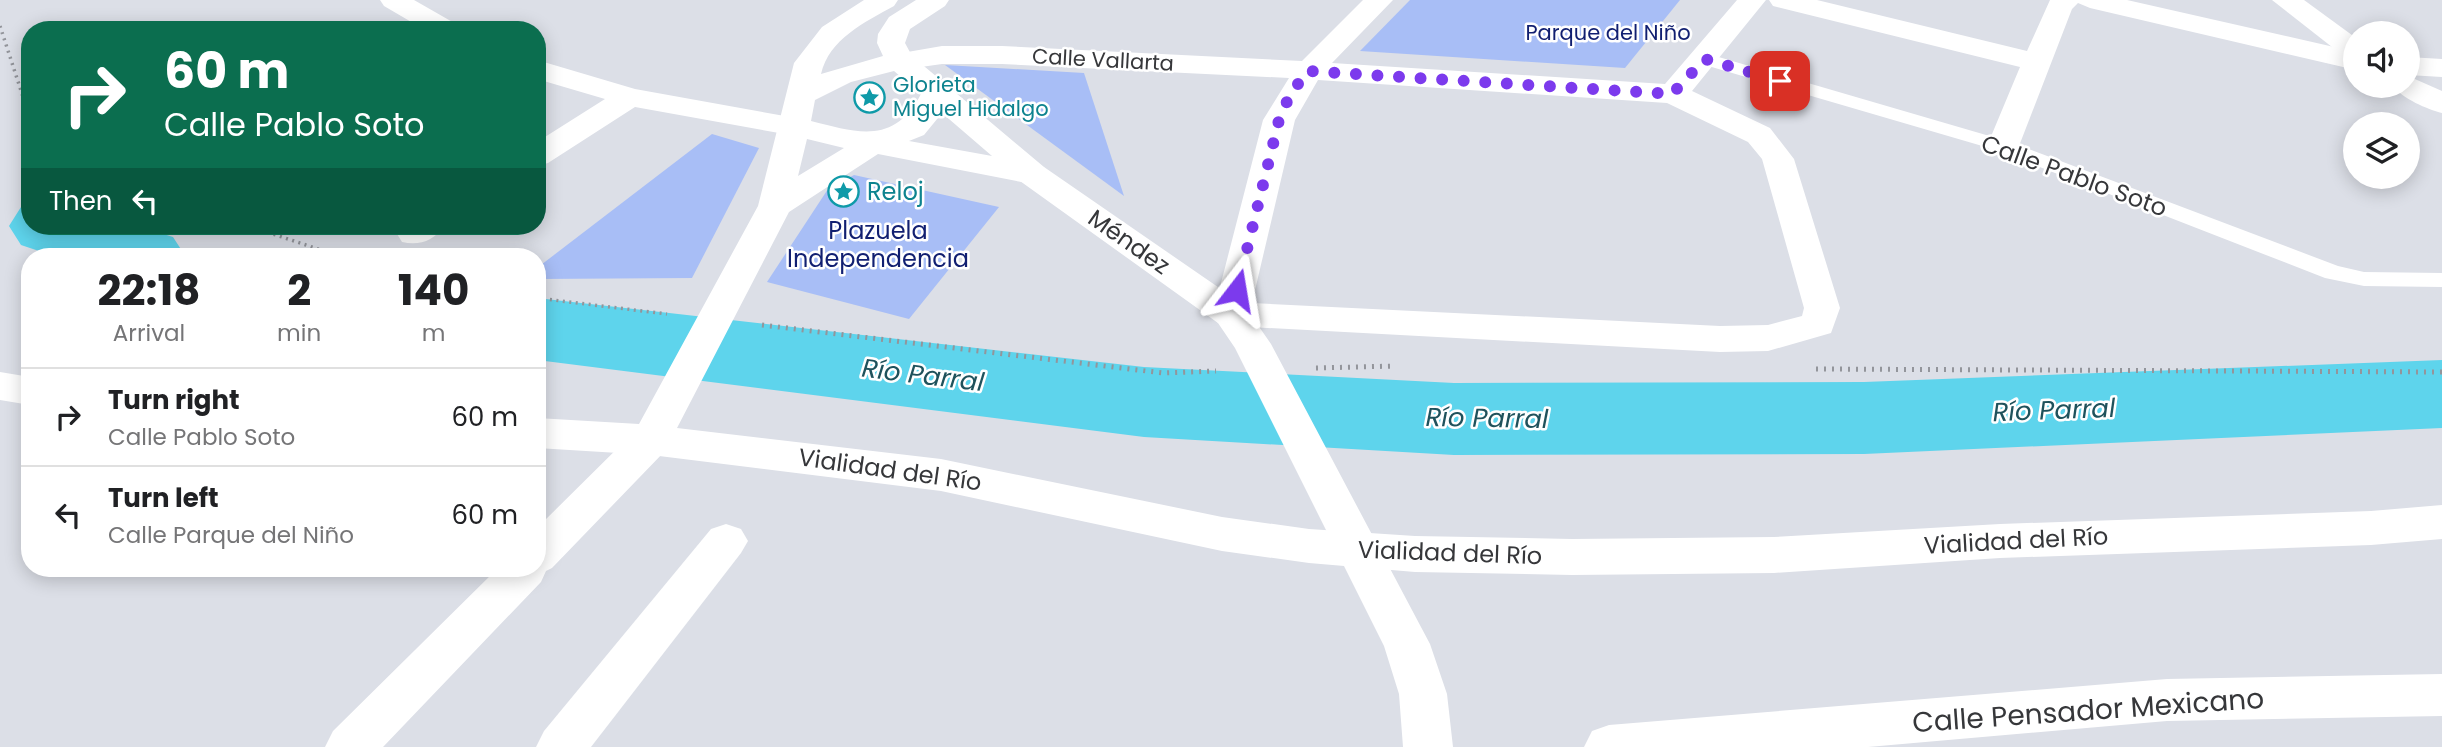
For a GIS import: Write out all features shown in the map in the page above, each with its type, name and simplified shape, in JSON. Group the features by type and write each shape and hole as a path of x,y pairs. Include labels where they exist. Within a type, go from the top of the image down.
{"street":[{"path":"394,0 430,21"},
{"path":"546,547 651,440 775,206 809,64 820,44 836,29 884,0"},
{"path":"900,61 891,43 892,34 899,23 935,0"},
{"path":"1379,0 1307,71 1289,97 1279,120 1241,329 1407,643 1425,693 1429,720 1428,747"},
{"path":"1672,94 1705,59 1752,0"},
{"path":"1783,0 2036,62"},
{"path":"2090,0 2343,58"},
{"path":"2287,0 2343,41"},
{"path":"2003,146 2036,62 2064,2"},
{"name":"Calle Vallarta","path":"798,111 841,76 900,61 942,55 1002,55 1307,71"},
{"name":"Méndez","path":"900,61 1032,174 1241,329"},
{"path":"2420,67 2442,68"},
{"path":"1241,329 1720,339 1768,338 1818,324 1822,308 1778,159 1759,135 1672,94 1307,71"},
{"path":"546,72 631,97 798,111 873,143 1032,174"},
{"path":"2420,92 2442,104"},
{"path":"775,206 873,143 913,128 924,118 937,93"},
{"path":"546,150 631,97"},
{"path":"0,386 21,390"},
{"name":"Vialidad del Río","path":"546,434 651,440 941,475 1222,534 1309,547 1415,554 1572,557 1774,555 2000,541 2371,528 2442,522"},
{"name":"Vialidad del Río","path":"2371,528 2442,539"},
{"path":"561,747 726,541"},
{"path":"350,747 517,577"},
{"name":"Calle Pensador Mexicano","path":"1609,747 2167,699 2442,695"}],"lane":[{"name":"Calle Pablo Soto","path":"1705,59 2003,146 2333,273 2364,279 2442,280"}],"path":[{"path":"0,26 21,91"},
{"path":"276,235 315,248"}],"green space":[{"name":"Parque del Niño","path":"1410,0 1680,0 1625,68 1360,51"},
{"path":"945,65 1084,73 1124,196"},
{"path":"712,134 759,148 692,278 546,279 546,261"},
{"name":"Plazuela Independencia","path":"854,175 999,207 909,319 767,282 828,189"}],"waterway":[{"name":"Río Parral","path":"78,235 116,248"},
{"name":"Río Parral","path":"546,330 1144,402 1454,419 1864,418 2442,394"}],"place":[{"name":"Glorieta Miguel Hidalgo","path":"870,97"},
{"name":"Reloj","path":"844,192"}],"route":[{"path":"1237,290 1279,120 1289,97 1307,71 1672,94 1705,59 1780,81"}]}
